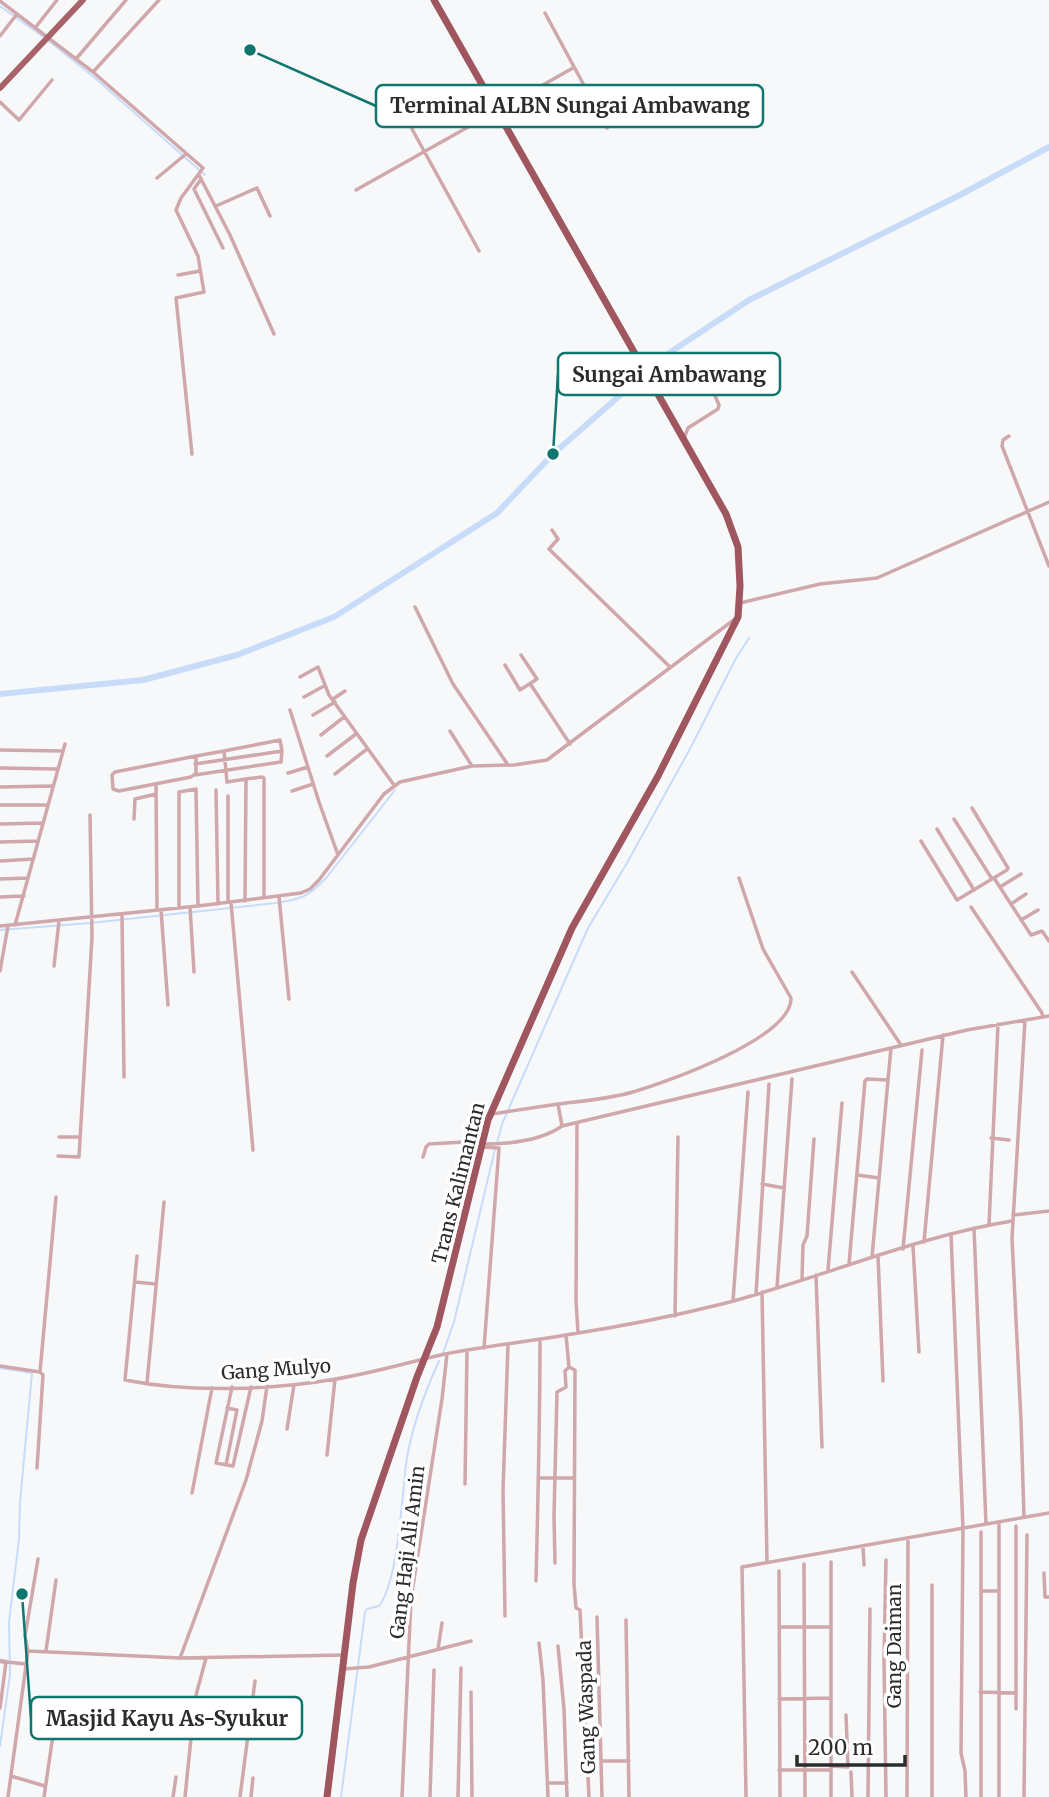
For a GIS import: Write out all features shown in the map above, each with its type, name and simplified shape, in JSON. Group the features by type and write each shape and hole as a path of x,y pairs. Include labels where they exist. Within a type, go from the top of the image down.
{"highway":[{"name":"Trans Kalimantan","path":"327,1797 353,1583 364,1531 442,1310 490,1114 572,928 658,776 738,617 740,603 737,538 684,438 434,0"}],"main road":[{"path":"0,88 83,0"}],"street":[{"path":"35,28 57,0"},
{"path":"76,59 126,0"},
{"path":"93,72 159,0"},
{"path":"0,2 15,16 93,72 186,154 201,174 274,334"},
{"path":"545,13 607,128"},
{"path":"0,36 15,16"},
{"path":"356,190 573,68"},
{"path":"0,102 19,120 52,80"},
{"path":"412,129 479,251"},
{"path":"157,178 186,154"},
{"path":"201,174 194,189 223,248"},
{"path":"192,454 176,298 204,292 198,256 176,210 181,198 201,174"},
{"path":"216,206 257,188 270,216"},
{"path":"178,275 200,271"},
{"path":"684,438 688,428 718,409 713,391"},
{"path":"1009,436 1003,440 1002,446 1049,566"},
{"path":"740,603 820,584 877,578 1049,502"},
{"path":"552,530 558,538 549,549 670,667"},
{"path":"415,607 453,684 508,765"},
{"path":"0,926 122,917 179,908 190,910 198,906 264,898 279,901 301,893 310,889 394,785 472,766 547,760 714,632 738,617"},
{"path":"505,665 520,690 531,685 537,679 521,655"},
{"path":"300,677 318,667 324,686 394,785"},
{"path":"531,685 570,744"},
{"path":"304,697 324,686"},
{"path":"313,715 345,691"},
{"path":"290,710 338,855"},
{"path":"321,735 345,717"},
{"path":"450,731 472,766"},
{"path":"327,755 356,734"},
{"path":"278,739 281,741 282,762 195,775 156,785 116,791 113,789 115,772 224,751 278,739"},
{"path":"15,925 65,744"},
{"path":"335,774 367,749"},
{"path":"0,750 63,751"},
{"path":"224,751 227,782 264,778 264,898"},
{"path":"195,764 282,751"},
{"path":"195,755 195,775"},
{"path":"288,773 308,767"},
{"path":"0,768 57,769"},
{"path":"245,901 246,779"},
{"path":"292,791 313,784"},
{"path":"156,785 160,912 168,1005"},
{"path":"0,787 52,786"},
{"path":"179,908 179,792 196,789 198,906"},
{"path":"216,790 218,904"},
{"path":"134,819 134,800 156,794"},
{"path":"228,796 230,902 253,1150"},
{"path":"0,805 48,805"},
{"path":"921,841 957,900 993,879 1008,868 972,808"},
{"path":"58,1156 79,1158 92,920 90,815"},
{"path":"954,819 1031,935 1043,931 1049,941"},
{"path":"0,824 42,823"},
{"path":"937,830 974,890"},
{"path":"0,842 38,841"},
{"path":"0,860 33,859"},
{"path":"1000,887 1021,874"},
{"path":"0,879 28,878"},
{"path":"490,1114 631,1093 726,1056 767,1032 791,1006 791,998 763,948 739,878"},
{"path":"1011,904 1026,894"},
{"path":"0,897 23,896"},
{"path":"279,901 289,999"},
{"path":"971,906 1043,1017"},
{"path":"190,910 194,972"},
{"path":"1021,920 1038,910"},
{"path":"122,917 124,1077"},
{"path":"54,966 59,921"},
{"path":"0,971 8,926"},
{"path":"852,972 901,1045"},
{"path":"423,1157 429,1144 496,1146 554,1133 562,1126 943,1035 1049,1016"},
{"path":"1024,1517 1012,1254 1025,1020"},
{"path":"989,1225 998,1024"},
{"path":"924,1242 943,1035"},
{"path":"872,1258 891,1048"},
{"path":"903,1249 922,1050"},
{"path":"777,1287 792,1079"},
{"path":"849,1264 865,1080 888,1080"},
{"path":"755,1294 769,1084"},
{"path":"733,1301 748,1092"},
{"path":"828,1270 842,1103"},
{"path":"558,1104 562,1126"},
{"path":"577,1123 578,1333"},
{"path":"59,1137 80,1137"},
{"path":"675,1316 673,1261 678,1137"},
{"path":"991,1138 1009,1140"},
{"path":"802,1279 814,1139"},
{"path":"484,1348 499,1149 496,1146"},
{"path":"858,1175 879,1178"},
{"path":"762,1184 784,1188"},
{"path":"37,1468 43,1375 40,1372 56,1197"},
{"path":"147,1383 164,1202"},
{"name":"Gang Mulyo","path":"135,1282 124,1379 126,1381 212,1388 294,1385 335,1379 425,1358 675,1316 733,1301 951,1234 1049,1211"},
{"path":"974,1228 986,1524"},
{"path":"951,1234 963,1529 961,1753 966,1797"},
{"path":"913,1245 919,1352"},
{"path":"878,1255 883,1381"},
{"path":"137,1256 135,1282 156,1284"},
{"path":"816,1275 822,1447"},
{"path":"762,1292 767,1562"},
{"path":"555,1563 557,1392 566,1387 565,1371 569,1367 566,1335"},
{"path":"536,1581 540,1339"},
{"path":"505,1616 503,1490 508,1344"},
{"path":"465,1484 467,1351"},
{"name":"Gang Haji Ali Amin","path":"402,1797 411,1599 442,1399 443,1355"},
{"path":"0,1366 40,1372"},
{"path":"569,1367 575,1370 575,1596 576,1608 580,1610 589,1797"},
{"path":"327,1455 335,1379"},
{"path":"287,1429 294,1385"},
{"path":"180,1658 246,1480 262,1421 267,1386"},
{"path":"232,1388 216,1463 226,1465 234,1465 251,1387"},
{"path":"192,1493 212,1388"},
{"path":"226,1465 237,1410 227,1408"},
{"path":"538,1478 573,1478"},
{"path":"746,1797 742,1567 1049,1513"},
{"path":"999,1522 999,1797"},
{"path":"1016,1526 1016,1709"},
{"path":"981,1532 981,1797"},
{"path":"1024,1797 1027,1535"},
{"name":"Gang Daiman","path":"907,1797 908,1538"},
{"path":"863,1546 864,1565"},
{"path":"8,1797 28,1651 25,1636 38,1559"},
{"path":"886,1797 884,1659 887,1560"},
{"path":"831,1562 831,1797"},
{"path":"804,1564 805,1797"},
{"path":"779,1571 780,1797"},
{"path":"1044,1573 1043,1593 1045,1597 1049,1597"},
{"path":"46,1651 56,1580"},
{"path":"932,1585 932,1797"},
{"path":"981,1591 999,1591"},
{"path":"868,1797 870,1609"},
{"name":"Gang Waspada","path":"597,1616 602,1797"},
{"path":"626,1620 629,1797"},
{"path":"438,1650 442,1623"},
{"path":"780,1628 831,1627"},
{"path":"343,1669 356,1669 471,1641"},
{"path":"539,1643 548,1797"},
{"path":"558,1646 564,1709 567,1797"},
{"path":"28,1651 180,1658 344,1655"},
{"path":"185,1797 195,1699 206,1658"},
{"path":"0,1708 7,1663 26,1664"},
{"path":"458,1797 461,1668"},
{"path":"430,1797 433,1670"},
{"path":"240,1797 255,1681"},
{"path":"471,1692 472,1797"},
{"path":"980,1692 1016,1693"},
{"path":"779,1699 830,1698"},
{"path":"779,1770 848,1767 846,1715"},
{"path":"44,1797 53,1735"},
{"path":"601,1761 629,1761"},
{"path":"851,1772 852,1797"},
{"path":"11,1776 45,1786"},
{"path":"173,1797 176,1777"},
{"path":"251,1797 253,1778"},
{"path":"548,1783 567,1783"}],"waterway":[{"path":"0,6 45,38"},
{"path":"49,41 205,175"},
{"path":"0,694 143,680 237,655 334,617 497,513 553,454 666,355 749,300 960,195 1049,147"},
{"path":"497,1143 502,1124 588,928 627,863 749,638"},
{"path":"0,930 90,923 276,903 298,898 309,893 326,878 395,790"},
{"path":"443,1353 454,1322 495,1149"},
{"path":"341,1797 365,1612 379,1606 391,1578 408,1451 419,1412 439,1361"},
{"path":"0,1368 32,1373 19,1539 9,1622 10,1674 0,1746"}],"place":[{"name":"Terminal ALBN Sungai Ambawang","path":"250,50"},
{"name":"Sungai Ambawang","path":"553,454"},
{"name":"Masjid Kayu As-Syukur","path":"22,1594"}]}
